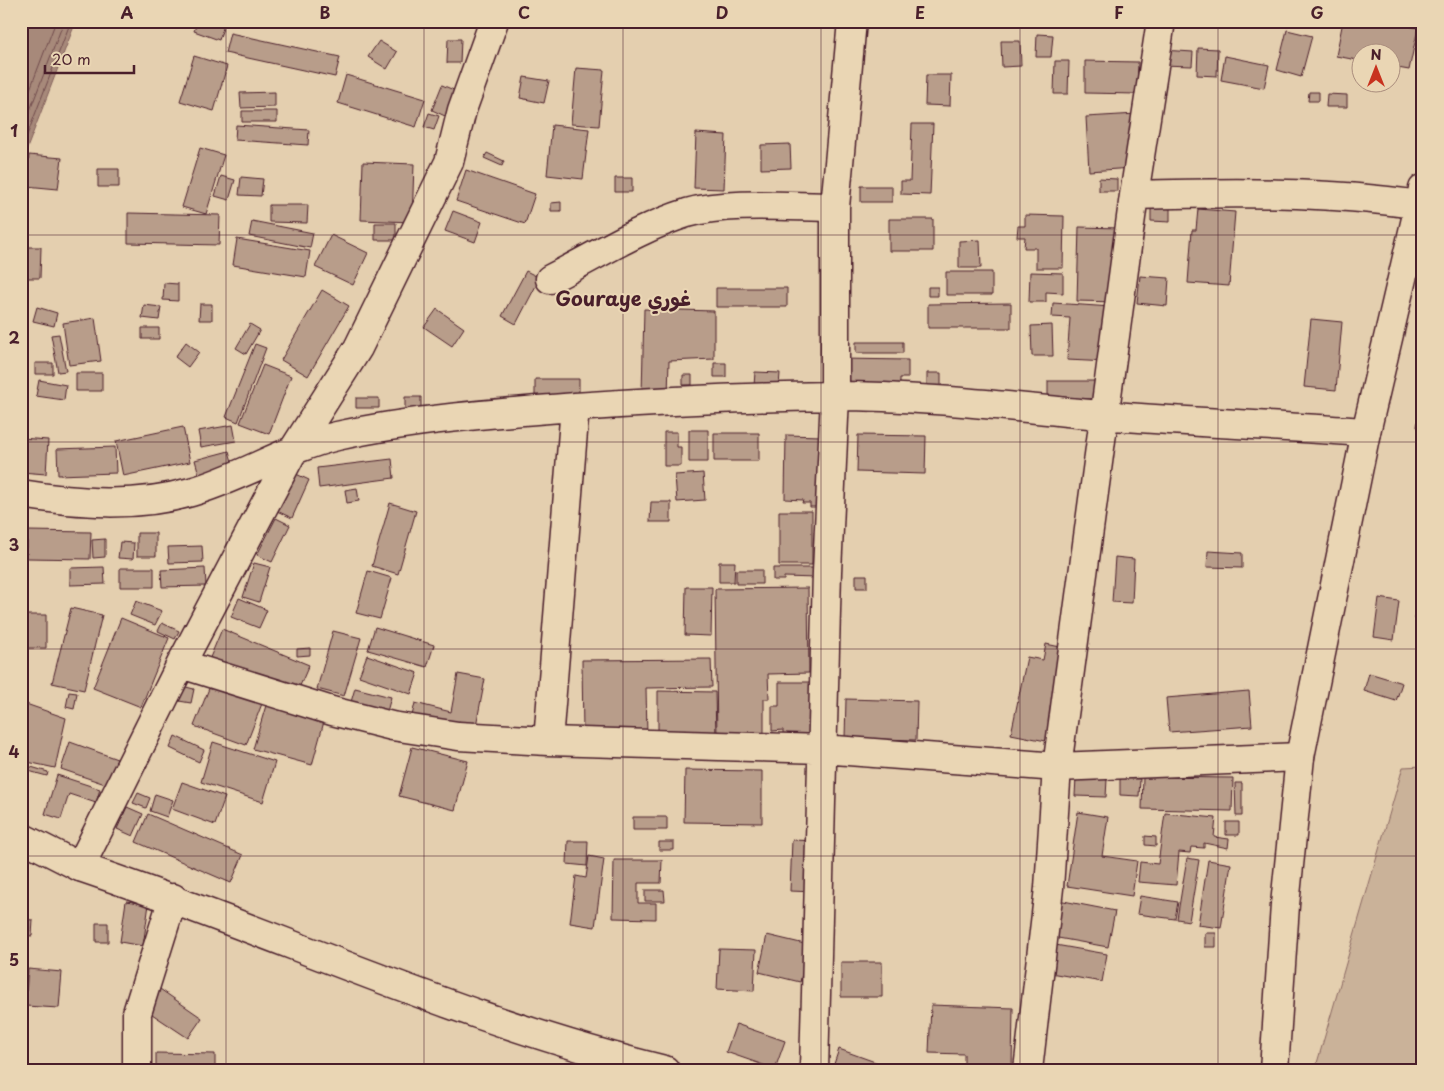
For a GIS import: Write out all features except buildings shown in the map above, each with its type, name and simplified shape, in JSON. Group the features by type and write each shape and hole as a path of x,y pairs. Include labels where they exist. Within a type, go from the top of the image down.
{"street":[{"path":"80,867 181,664 294,449 358,348 449,162 462,110 494,21"},
{"path":"814,1070 822,749 835,396 835,207 852,21"},
{"path":"1028,1070 1049,888 1057,768 1134,194 1161,21"},
{"path":"1134,194 1422,197 1366,432 1300,757 1285,905 1274,1070"},
{"path":"550,279 650,228 688,213 730,207 835,207"},
{"path":"21,494 73,502 142,502 192,492 294,449 336,436 429,422 575,407 835,396 956,402 1104,415 1366,432"},
{"path":"548,741 575,407"},
{"path":"181,664 332,711 392,726 458,736 548,741 822,749 1057,768 1300,757"},
{"path":"21,837 80,867 173,898 435,999 541,1034 665,1070"},
{"path":"137,1070 137,1013 173,898"}],"shaded area":[{"path":"1423,766 1423,1070 1315,1070 1403,767"}],"water":[{"path":"21,21 76,21 21,164"}],"district":[{"name":"Gouraye غوري","path":"623,299"}]}
